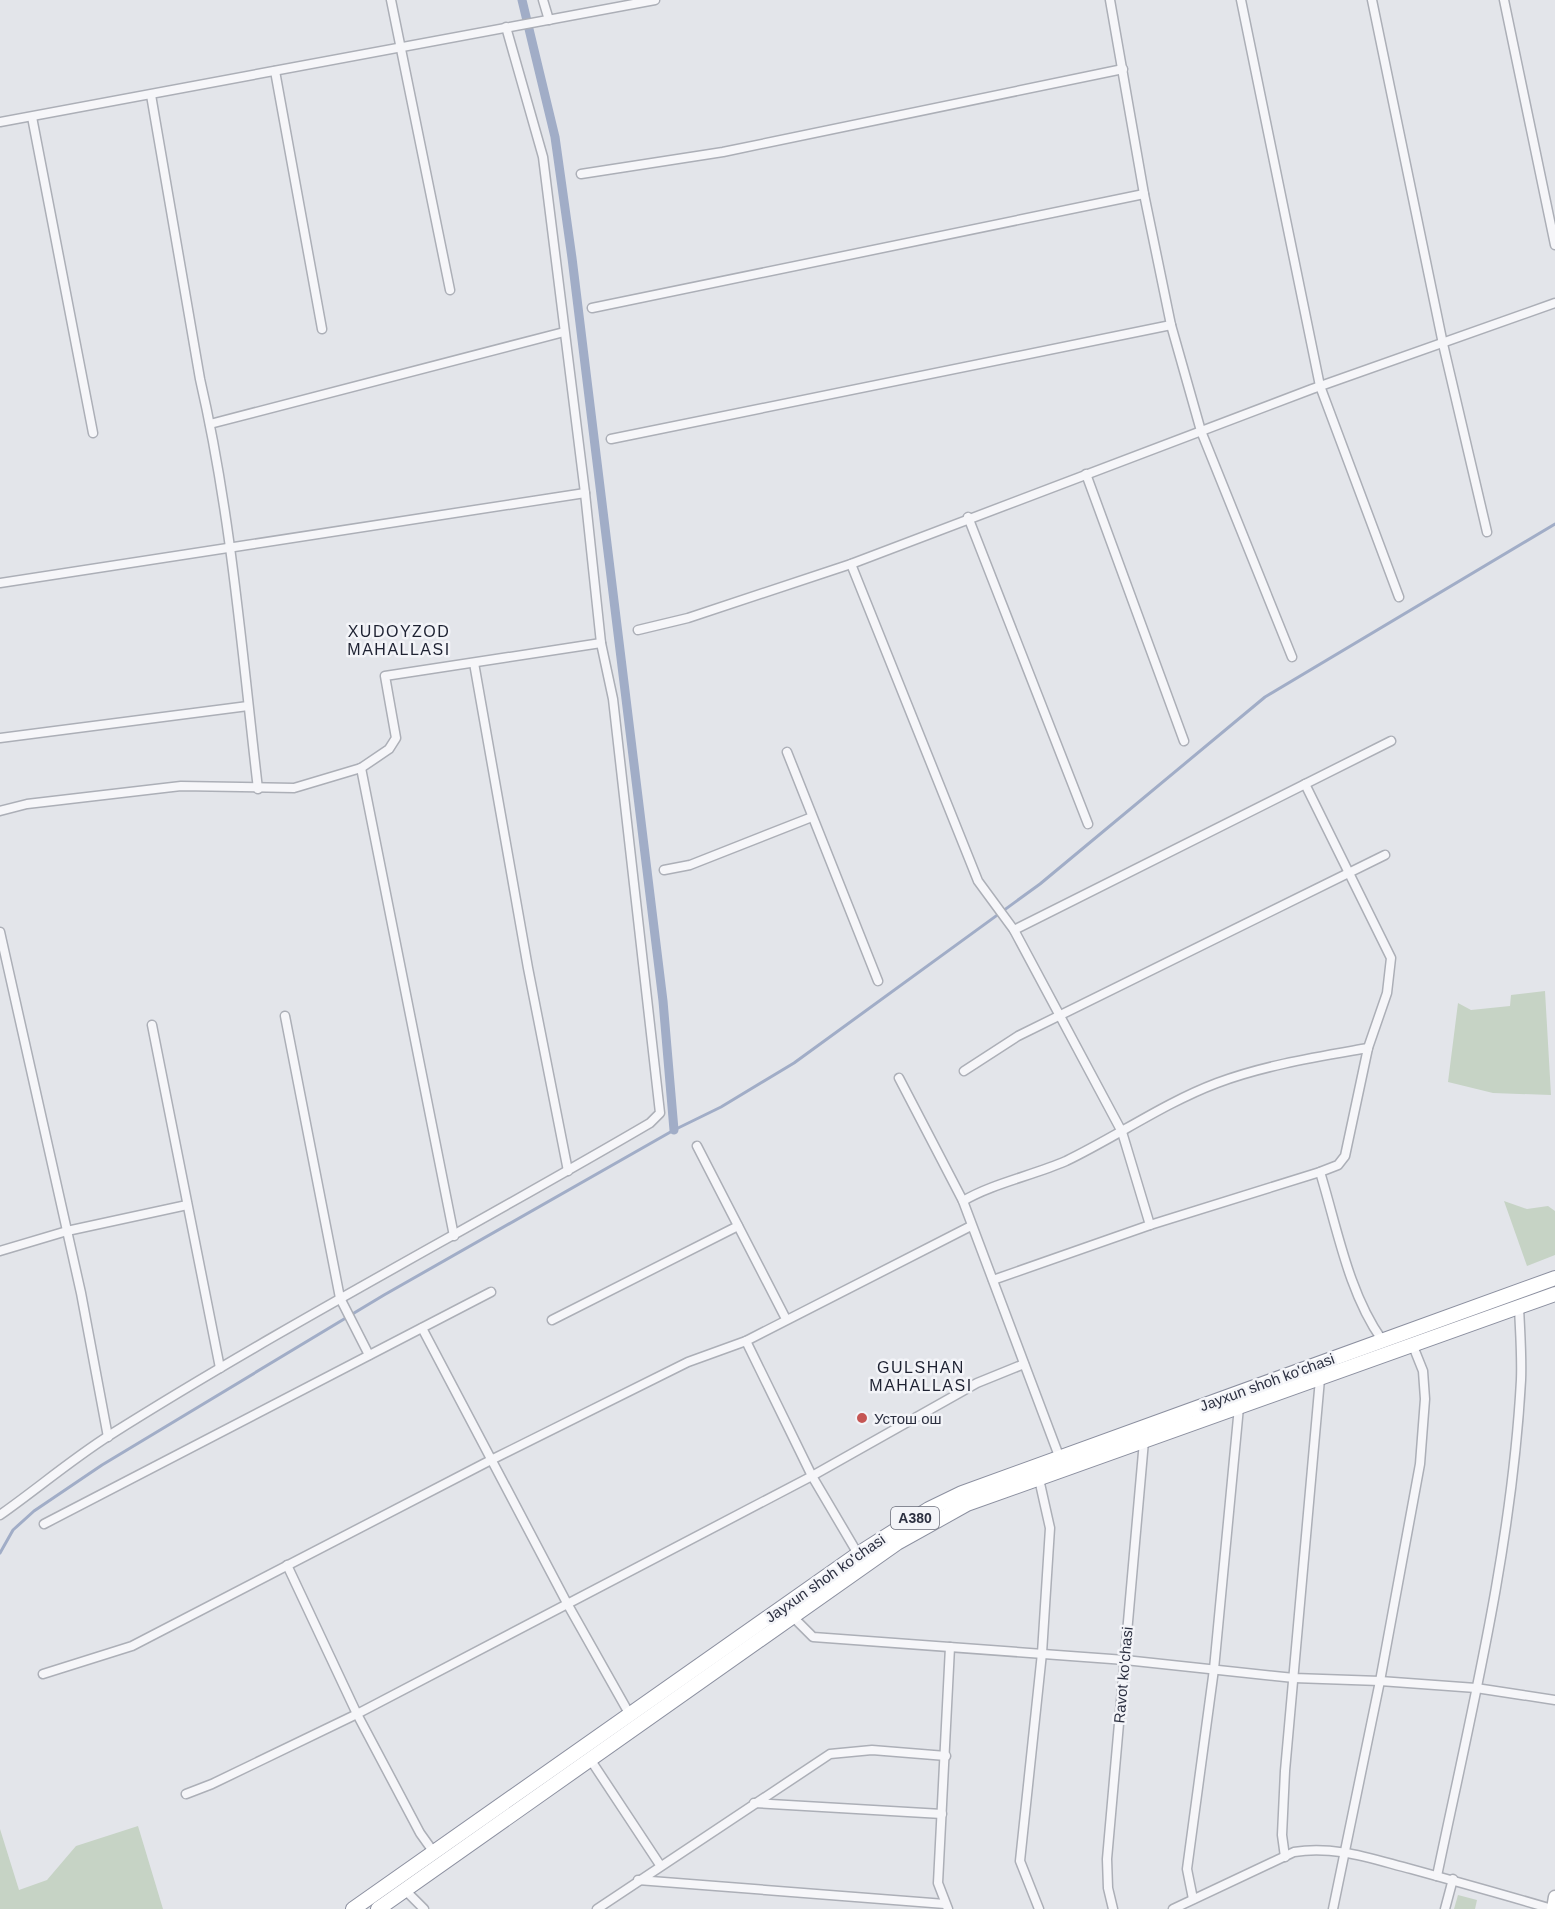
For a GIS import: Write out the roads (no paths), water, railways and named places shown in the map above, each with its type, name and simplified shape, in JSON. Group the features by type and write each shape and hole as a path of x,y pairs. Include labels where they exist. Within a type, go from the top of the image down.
{"highway":[{"name":"Jayxun shoh ko'chasi","path":"353,1909 435,1854 858,1554 929,1509 962,1493 1059,1456 1555,1278"},
{"name":"Jayxun shoh ko'chasi","path":"378,1909 925,1526 967,1504 1555,1294"}],"main road":[{"path":"1552,1909 1555,1897"}],"street":[{"path":"391,0 450,290"},
{"path":"543,0 549,20"},
{"path":"0,122 656,0"},
{"path":"1110,0 1144,194 1171,325 1201,431 1292,657"},
{"path":"1241,0 1320,386 1399,597"},
{"path":"1372,0 1443,344 1487,532"},
{"path":"1504,0 1555,245"},
{"path":"0,1515 108,1437 220,1368 342,1302 650,1123 660,1113 613,699 601,643 585,493 543,158 506,27"},
{"path":"581,174 723,152 1123,69"},
{"path":"275,71 322,329"},
{"path":"151,95 200,379 210,424 229,547 258,789"},
{"path":"32,117 93,433"},
{"path":"592,308 1144,194"},
{"path":"638,630 688,618 851,564 968,517 1320,386 1555,303"},
{"path":"611,439 1171,325"},
{"path":"210,424 564,332"},
{"path":"1086,474 1184,741"},
{"path":"0,583 585,493"},
{"path":"968,517 1088,824"},
{"path":"851,564 978,881 1014,930 1122,1132 1150,1225"},
{"path":"0,811 27,804 182,786 294,788 361,768 389,749 396,738 385,676 601,643"},
{"path":"474,663 528,968 568,1171"},
{"path":"0,738 248,706"},
{"path":"1014,930 1391,741"},
{"path":"787,752 878,981"},
{"path":"361,768 454,1236"},
{"path":"993,1280 1150,1225 1320,1172 1338,1165 1345,1156 1368,1048 1387,993 1391,958 1305,784"},
{"path":"664,870 690,865 812,817"},
{"path":"964,1071 1018,1036 1385,855"},
{"path":"0,932 67,1232 108,1437"},
{"path":"285,1016 342,1302 369,1356"},
{"path":"152,1025 220,1368"},
{"path":"963,1201 1064,1161 1216,1083 1281,1064 1368,1048"},
{"path":"899,1078 963,1201 1059,1456"},
{"path":"698,1146 786,1319"},
{"path":"1320,1172 1358,1296 1369,1322 1382,1340"},
{"path":"0,1251 67,1232 187,1205"},
{"path":"552,1320 738,1226"},
{"path":"44,1674 132,1646 491,1460 688,1362 746,1341 971,1226"},
{"path":"44,1524 491,1292"},
{"path":"1437,1876 1476,1688 1511,1494 1521,1378 1519,1307"},
{"path":"422,1328 568,1605 630,1715"},
{"path":"746,1341 812,1476 858,1554"},
{"path":"1333,1909 1380,1681 1420,1464 1425,1399 1423,1371 1413,1346"},
{"path":"186,1794 212,1785 357,1714 812,1476 977,1383 1024,1364"},
{"path":"1285,1857 1282,1835 1285,1771 1320,1379"},
{"path":"1193,1899 1187,1869 1214,1669 1239,1407"},
{"name":"Ravot ko'chasi","path":"1113,1909 1108,1887 1107,1859 1144,1441"},
{"path":"1039,1479 1050,1528 1042,1653 1020,1861 1039,1909"},
{"path":"287,1565 357,1714 420,1833 435,1854"},
{"path":"793,1617 813,1638 1042,1653 1294,1678 1476,1688 1555,1700"},
{"path":"638,1880 946,1906 938,1883 950,1647"},
{"path":"597,1909 753,1803 830,1754 872,1750 946,1756"},
{"path":"590,1759 660,1865"},
{"path":"753,1803 942,1814"},
{"path":"1173,1909 1285,1857 1313,1849 1346,1852 1453,1879 1552,1909"},
{"path":"1445,1909 1453,1879"},
{"path":"405,1890 424,1909"}],"waterway":[{"path":"522,0 555,137 572,258 663,1001 674,1130"},
{"path":"0,1553 13,1530 34,1511 102,1465 384,1295 674,1130 721,1107 794,1063 1040,884 1265,697 1555,524"}],"place":[{"name":"Устош ош","path":"862,1418"}],"district":[{"name":"XUDOYZOD MAHALLASI","path":"399,640"},
{"name":"GULSHAN MAHALLASI","path":"921,1376"}]}
